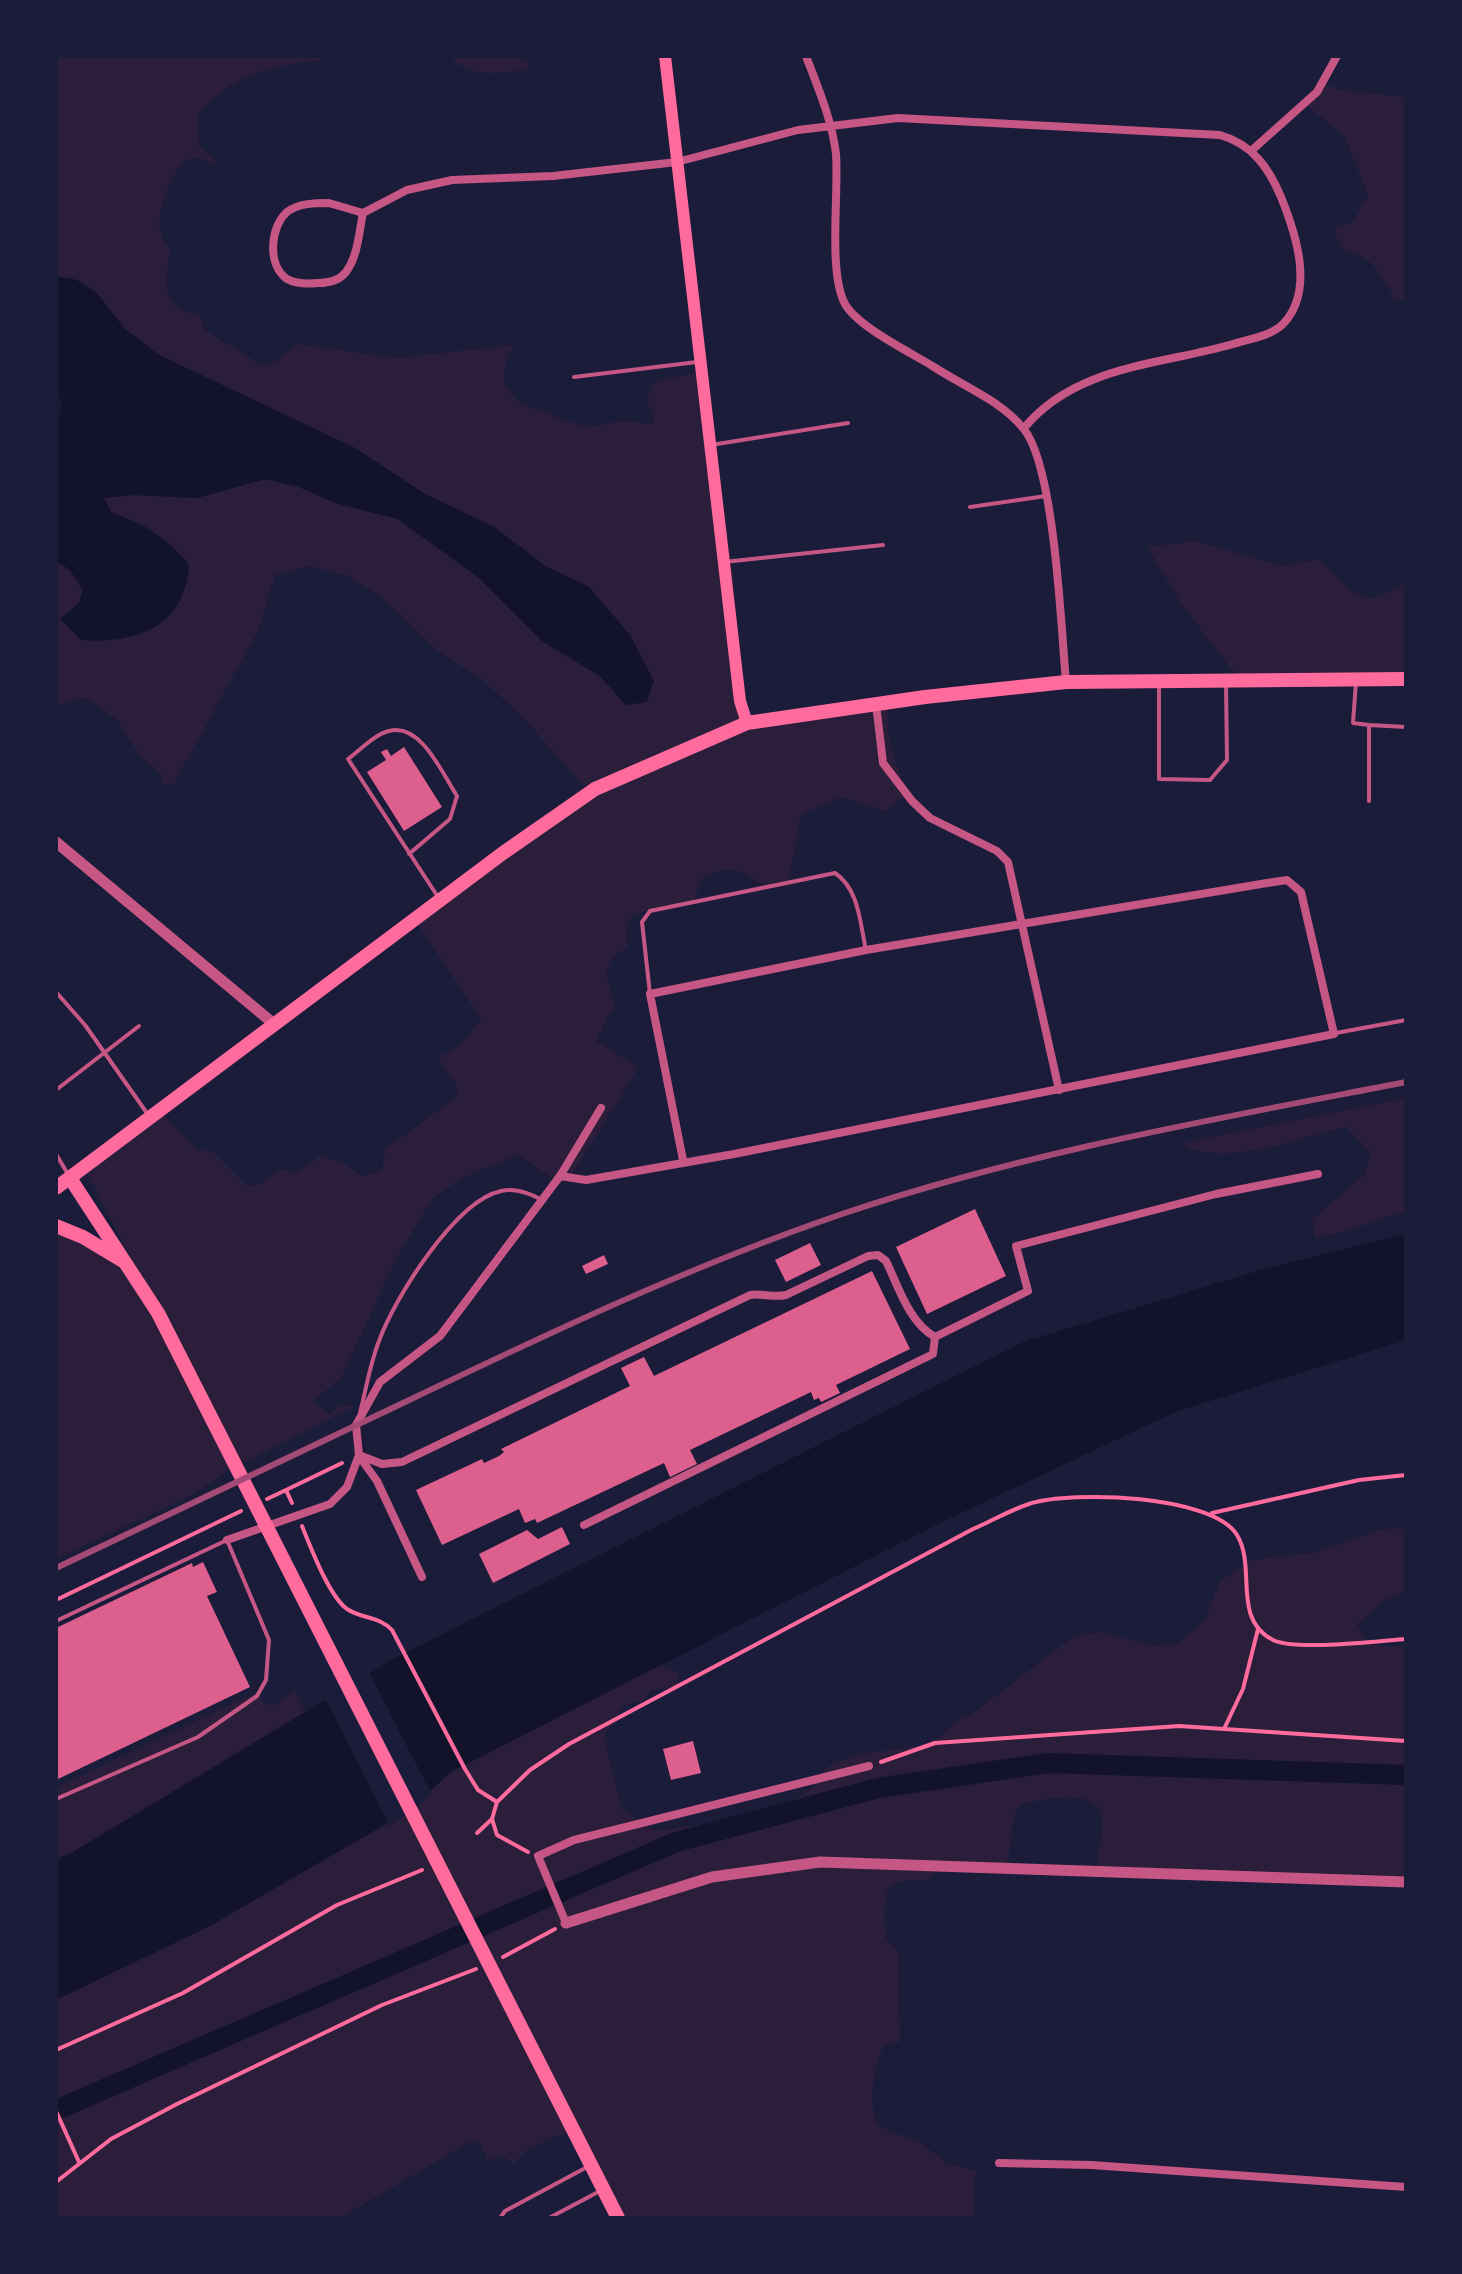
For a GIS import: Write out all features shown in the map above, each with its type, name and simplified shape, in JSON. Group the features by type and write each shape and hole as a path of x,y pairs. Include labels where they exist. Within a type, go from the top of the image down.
{"main road":[{"path":"665,56 722,562 740,701 747,723"},
{"path":"56,1188 595,789 747,723 876,704 1066,682 1406,679"},
{"path":"70,1178 130,1266 182,1361 618,2218"},
{"path":"56,1226 83,1237 130,1266"}],"street":[{"path":"806,56 831,128 836,167 837,264 844,302 874,329 1004,410 1024,428 1041,466 1066,682"},
{"path":"1251,151 1317,92 1337,56"},
{"path":"363,213 354,256 345,274 328,283 293,282 281,274 272,250 276,231 287,212 309,204 329,203 363,213 407,190 452,180 553,176 677,162 798,130 898,118 1012,122 1220,135 1234,139 1251,151 1274,181 1297,249 1301,285 1296,306 1283,325 1223,347 1161,358 1087,382 1052,399 1024,428"},
{"path":"876,704 883,763 912,801 930,818 997,851 1008,862 1059,1090"},
{"path":"56,842 274,1024"},
{"path":"560,1176 586,1180 683,1160 734,1154 1334,1034 1301,892 1292,883 1267,883 1019,922 650,994 683,1160"},
{"path":"227,1540 330,1504 347,1487 359,1455 356,1425 380,1382 440,1336 544,1201 601,1108"},
{"path":"935,1337 1028,1291 1016,1246 1216,1194 1318,1174"},
{"path":"359,1455 382,1464 402,1462 750,1295 771,1299 786,1295 868,1256 878,1255 886,1261 913,1316 923,1330 935,1337"},
{"path":"584,1525 933,1354 935,1337"},
{"path":"359,1455 377,1481 422,1577"},
{"path":"869,1766 574,1840 538,1856 564,1919 712,1877 768,1866 844,1860 1406,1882"},
{"path":"999,2163 1091,2165 1406,2187"}],"lane":[{"path":"574,377 699,361"},
{"path":"709,446 848,423"},
{"path":"970,507 1046,496"},
{"path":"722,562 883,545"},
{"path":"1356,678 1353,723 1406,727"},
{"path":"1159,681 1159,779 1210,780 1227,760 1226,679"},
{"path":"1369,725 1369,801"},
{"path":"409,854 450,819 457,796 420,740 404,731 389,730 348,759 409,854 440,901"},
{"path":"650,994 642,944 642,922 650,911 835,873 847,881 866,950"},
{"path":"56,992 106,1053 150,1118"},
{"path":"1334,1034 1406,1020"},
{"path":"56,1090 139,1026"},
{"path":"56,1154 70,1178"},
{"path":"356,1425 379,1341 406,1287 449,1227 480,1202 500,1191 525,1191 544,1201"},
{"path":"56,1621 227,1540 269,1640 266,1680 257,1696 198,1737 56,1799"},
{"path":"500,2218 505,2211 592,2165"},
{"path":"549,2218 603,2189"}],"path":[{"path":"286,1490 359,1455"},
{"path":"1212,1513 1359,1480 1406,1475"},
{"path":"477,1833 492,1819 497,1802 530,1770 569,1744 973,1529 1031,1504 1085,1496 1120,1496 1212,1513 1228,1523 1240,1538 1247,1608 1258,1629 1274,1641 1293,1645 1406,1639"},
{"path":"1224,1730 1243,1689 1258,1629"},
{"path":"398,1637 465,1769 478,1790 497,1802"},
{"path":"869,1766 935,1743 1179,1726 1406,1741"},
{"path":"492,1819 497,1835 508,1844 538,1856"},
{"path":"56,2050 183,1993 337,1905 425,1869"},
{"path":"496,1960 564,1919"},
{"path":"56,2182 79,2162 130,2128 203,2091 370,2010 486,1965"},
{"path":"56,2111 79,2162"}],"shaded area":[{"path":"56,56 345,56 283,66 247,77 214,98 198,115 199,146 219,164 196,158 183,161 166,193 160,228 170,248 167,282 171,300 186,312 199,315 206,331 262,365 274,362 298,344 396,358 514,345 506,358 504,384 520,404 585,427 623,421 654,424 653,411 646,401 654,381 705,372 734,578 741,721 888,706 892,751 910,793 885,811 841,797 801,814 788,884 766,888 742,873 721,871 702,878 694,901 634,914 627,924 627,947 617,954 608,967 608,981 616,1010 611,1011 596,1041 635,1065 636,1072 574,1171 561,1184 518,1155 464,1177 433,1198 398,1255 341,1378 313,1401 329,1414 341,1405 355,1406 236,1466 192,1495 56,1559 56,1230 140,1276 85,1169 163,1114 197,1151 211,1150 247,1186 259,1184 283,1169 295,1174 320,1156 340,1161 362,1176 382,1171 385,1149 457,1097 456,1084 436,1055 456,1048 481,1019 416,922 594,798 527,722 482,679 439,652 382,597 348,576 311,566 275,575 258,631 173,785 163,785 161,774 138,753 118,721 87,698 60,703 56,709 56,561 70,570 83,589 79,603 81,640 151,528 111,512 103,498 132,495 197,498 265,479 299,487 335,503 398,519 479,578 542,641 600,676 626,705 654,681 589,587 547,567 494,527 425,494 355,448 159,355 124,328 97,293 77,280 56,276"},
{"path":"449,56 513,56 530,62 527,69 485,73 466,68"},
{"path":"1325,84 1340,90 1406,97 1406,299 1395,300 1374,266 1352,251 1341,248 1334,230 1354,220 1368,195 1345,137 1306,105"},
{"path":"56,276 77,280 97,293 124,328 159,355 355,448 425,494 494,527 547,567 589,587 630,635 654,681 647,702 626,705 600,676 542,641 479,578 398,519 335,503 299,487 265,479 197,498 132,495 104,498 111,512 154,533 172,546 189,565 186,586 168,617 154,627 121,639 81,640 60,619 79,603 83,590 70,570 56,561 56,428 61,406 56,372"},
{"path":"1195,541 1282,566 1320,559 1350,591 1371,599 1406,584 1406,680 1239,679 1182,605 1149,550 1149,547"},
{"path":"1406,1098 1406,1211 1347,1231 1315,1238 1312,1219 1364,1175 1371,1153 1346,1127 1244,1152 1204,1152 1185,1147 1187,1142"},
{"path":"1406,1234 1406,1340 1175,1412 940,1523 451,1772 407,1812 210,1926 56,2000 56,1862 393,1659 1023,1342 1264,1269"},
{"path":"1406,1528 1406,1591 1383,1601 1357,1625 1371,1645 1406,1647 1406,1885 1096,1868 1102,1836 1102,1817 1098,1807 1090,1801 1067,1797 1021,1804 1014,1816 1007,1868 944,1866 925,1881 898,1882 887,1892 885,1937 898,1950 900,2042 883,2046 873,2086 875,2116 878,2126 923,2144 948,2164 979,2171 973,2178 973,2218 624,2218 574,2129 528,2149 513,2164 503,2156 488,2160 479,2141 470,2142 340,2218 56,2218 56,2128 62,2108 56,2105 56,1983 658,1657 664,1668 678,1672 677,1685 650,1691 644,1701 624,1705 604,1736 622,1809 654,1831 700,1825 737,1836 755,1822 782,1813 790,1802 812,1788 825,1769 840,1761 865,1753 917,1746 935,1739 1073,1637 1098,1632 1154,1646 1179,1643 1204,1620 1221,1581 1252,1560 1318,1552 1382,1529"},
{"path":"295,1691 308,1717 107,1842 56,1857 56,1788 257,1692 266,1705 274,1705"}],"pier":[{"path":"368,1670 432,1795 390,1826 324,1696"}],"building":[{"path":"404,747 442,807 404,831 367,772 386,760 381,752 387,749 391,756"},
{"path":"975,1209 1006,1276 927,1314 896,1247"},
{"path":"810,1243 821,1265 786,1282 775,1260"},
{"path":"604,1255 608,1264 586,1274 582,1266"},
{"path":"872,1271 910,1349 836,1385 840,1393 821,1402 819,1398 814,1400 811,1392 690,1450 697,1464 670,1477 664,1463 537,1523 535,1519 525,1523 519,1509 442,1545 416,1490 482,1459 484,1463 499,1456 504,1452 501,1449 630,1386 621,1368 644,1357 654,1376"},
{"path":"562,1527 570,1544 493,1583 479,1554 527,1530 538,1539"},
{"path":"203,1562 217,1592 207,1596 250,1687 56,1780 56,1628 192,1563 193,1567"},
{"path":"693,1741 701,1773 671,1780 663,1749"}],"waterway":[{"path":"56,2110 676,1842 878,1788 1048,1763 1406,1775"}],"railway":[{"path":"56,1568 565,1327 674,1278 785,1234 981,1172 1122,1139 1406,1082"}]}
